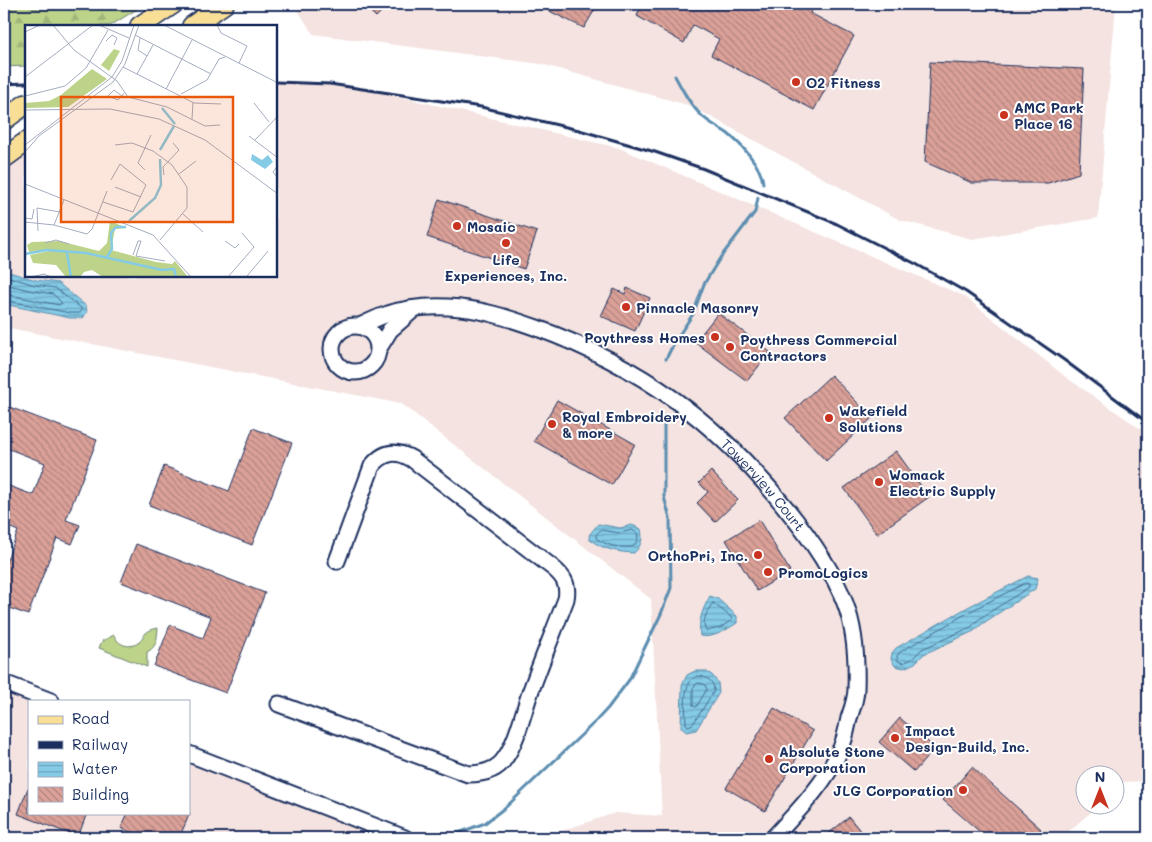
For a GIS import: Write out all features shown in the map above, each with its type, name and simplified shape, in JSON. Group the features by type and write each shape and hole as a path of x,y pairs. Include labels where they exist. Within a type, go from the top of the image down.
{"main road":[{"path":"141,25 173,4"},
{"path":"193,25 224,4"},
{"path":"4,120 25,105"},
{"path":"4,158 25,143"}],"street":[{"name":"Towerview Court","path":"360,326 388,314 414,309 450,307 497,315 570,340 623,367 684,406 742,457 792,515 812,543 845,602 853,634 856,691 842,747 832,766 812,794 773,838"},
{"path":"379,348 390,330 414,309"},
{"path":"360,326 373,334 379,348 375,362 362,372 355,373 347,371 335,362 332,354 334,339 338,333 345,328 360,326"},
{"path":"279,704 468,774 481,774 495,768 505,758 513,742 568,591 561,574 552,566 412,459 394,452 384,454 372,466 337,561"},
{"path":"4,682 49,700"},
{"path":"190,754 405,838"}],"shaded area":[{"path":"294,4 1116,4 1098,218 972,239 900,220 691,106 541,64 313,34"},
{"path":"278,81 353,86 619,148 964,296 1067,378 1148,434 1148,781 1124,782 1124,764 1074,764 1074,814 1089,814 1061,838 540,838 615,813 662,816 651,599 402,404 4,327 4,145 25,132 25,278 278,278"},
{"path":"4,691 28,700 28,814 190,814 190,760 399,838 4,838"}],"green space":[{"path":"4,4 145,4 112,25 25,25 25,66 4,67"},
{"path":"158,628 155,645 147,652 147,667 99,648 102,641 114,635 121,644 135,645 147,632"}],"water":[{"path":"9,272 25,278 58,283 86,306 87,312 83,318 70,318 4,304 4,273"},
{"path":"598,524 620,528 632,525 641,529 642,539 639,547 634,553 617,551 590,540 589,535"},
{"path":"1028,576 1038,578 1035,589 974,631 924,654 915,663 904,668 895,666 891,659 892,653 896,648 968,607"},
{"path":"710,596 718,599 737,616 737,623 715,635 705,637 700,636 701,616"},
{"path":"695,671 705,671 712,675 718,683 719,693 696,730 686,732 681,727 682,685 687,675"}],"building":[{"path":"362,4 389,4 376,17"},
{"path":"535,4 598,4 584,28"},
{"name":"O2 Fitness","path":"642,4 806,4 813,7 810,13 854,36 814,110 711,55 719,39 693,25 684,43 637,16"},
{"name":"AMC Park Place 16","path":"930,62 1084,69 1079,173 1048,183 972,183 925,162"},
{"path":"439,199 537,232 524,269 427,237"},
{"name":"Pinnacle Masonry","path":"627,288 650,298 635,331 601,316 614,289 625,294"},
{"path":"718,313 770,352 747,381 695,342"},
{"name":"Wakefield Solutions","path":"831,375 872,418 826,461 785,418"},
{"path":"557,400 635,444 612,485 534,441"},
{"path":"4,405 97,440 66,520 80,525 72,544 57,538 28,615 4,606 4,568 18,531 4,525 4,484 33,495 45,463 4,447"},
{"path":"253,428 292,443 252,545 149,505 164,466 229,491"},
{"path":"896,451 929,497 877,534 844,488"},
{"path":"711,471 738,500 715,522 697,503 708,492 699,483"},
{"path":"759,520 790,571 757,591 726,540"},
{"path":"136,544 265,593 226,693 154,666 170,625 203,638 211,617 121,582"},
{"name":"Absolute Stone Corporation","path":"774,708 813,731 765,811 726,788"},
{"path":"900,718 935,748 914,772 879,742"},
{"path":"972,767 1041,829 1033,838 987,838 943,800"},
{"path":"28,788 28,814 87,814 78,837 18,814"},
{"path":"128,814 190,814 179,838 145,838 121,828"},
{"path":"849,817 866,838 823,838"}],"waterway":[{"path":"675,76 686,97 697,111 727,133 749,155 758,169 763,183"},
{"path":"666,359 675,341 693,314 704,284 720,258 755,212 758,198"},
{"path":"456,834 485,823 507,806 596,721 629,680 661,614 671,588 670,518 664,497 664,416"}],"railway":[{"path":"278,82 330,84 481,107 579,130 655,152 704,169 837,224 966,292 1064,360 1148,423"},
{"path":"4,84 25,83"}],"place":[{"name":"O2 Fitness","path":"796,82"},
{"name":"AMC Park Place 16","path":"1004,115"},
{"name":"Mosaic","path":"457,226"},
{"name":"Life Experiences, Inc.","path":"506,243"},
{"name":"Pinnacle Masonry","path":"626,307"},
{"name":"Poythress Homes","path":"715,337"},
{"name":"Poythress Commercial Contractors","path":"730,347"},
{"name":"Wakefield Solutions","path":"829,418"},
{"name":"Royal Embroidery & more","path":"552,424"},
{"name":"Womack Electric Supply","path":"879,482"},
{"name":"OrthoPri, Inc.","path":"758,555"},
{"name":"PromoLogics","path":"768,572"},
{"name":"Impact Design-Build, Inc.","path":"895,738"},
{"name":"Absolute Stone Corporation","path":"769,759"},
{"name":"JLG Corporation","path":"963,790"}]}
